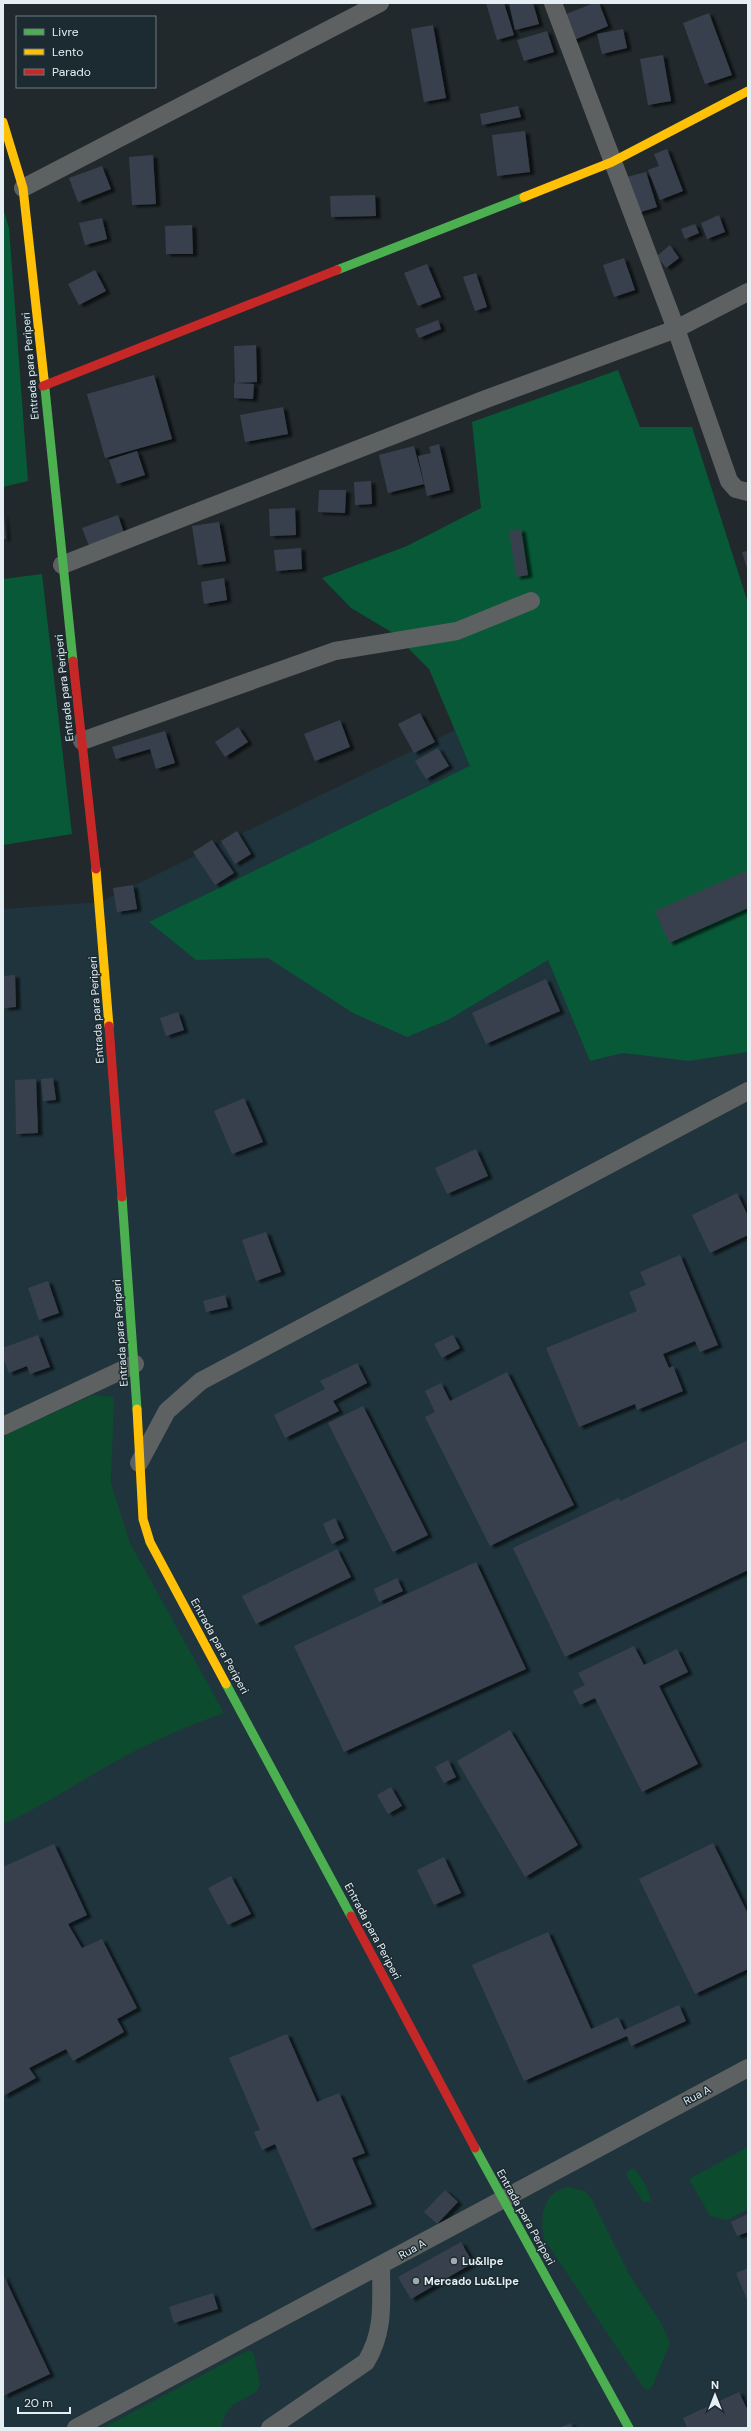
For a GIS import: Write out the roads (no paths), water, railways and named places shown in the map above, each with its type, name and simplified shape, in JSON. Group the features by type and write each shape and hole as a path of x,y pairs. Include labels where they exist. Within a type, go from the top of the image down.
{"main road":[{"path":"43,386 612,162 748,91"},
{"name":"Entrada para Periperi","path":"3,122 23,188 31,247 43,386 100,902 135,1364 143,1520 150,1542 502,2198 629,2428"}],"street":[{"path":"23,188 380,3"},
{"path":"553,3 676,329 728,481 736,489 748,492"},
{"path":"62,565 479,402 676,329 748,292"},
{"path":"82,741 335,650 457,631 532,601"},
{"path":"139,1463 168,1411 201,1381 748,1090"},
{"path":"3,1426 135,1364"},
{"name":"Rua A","path":"76,2428 381,2266 502,2198 748,2068"},
{"path":"270,2428 366,2362 375,2346 379,2332 381,2266"}],"place":[{"name":"Lu&lipe","path":"454,2261"},
{"name":"Mercado Lu&Lipe","path":"416,2281"}]}
